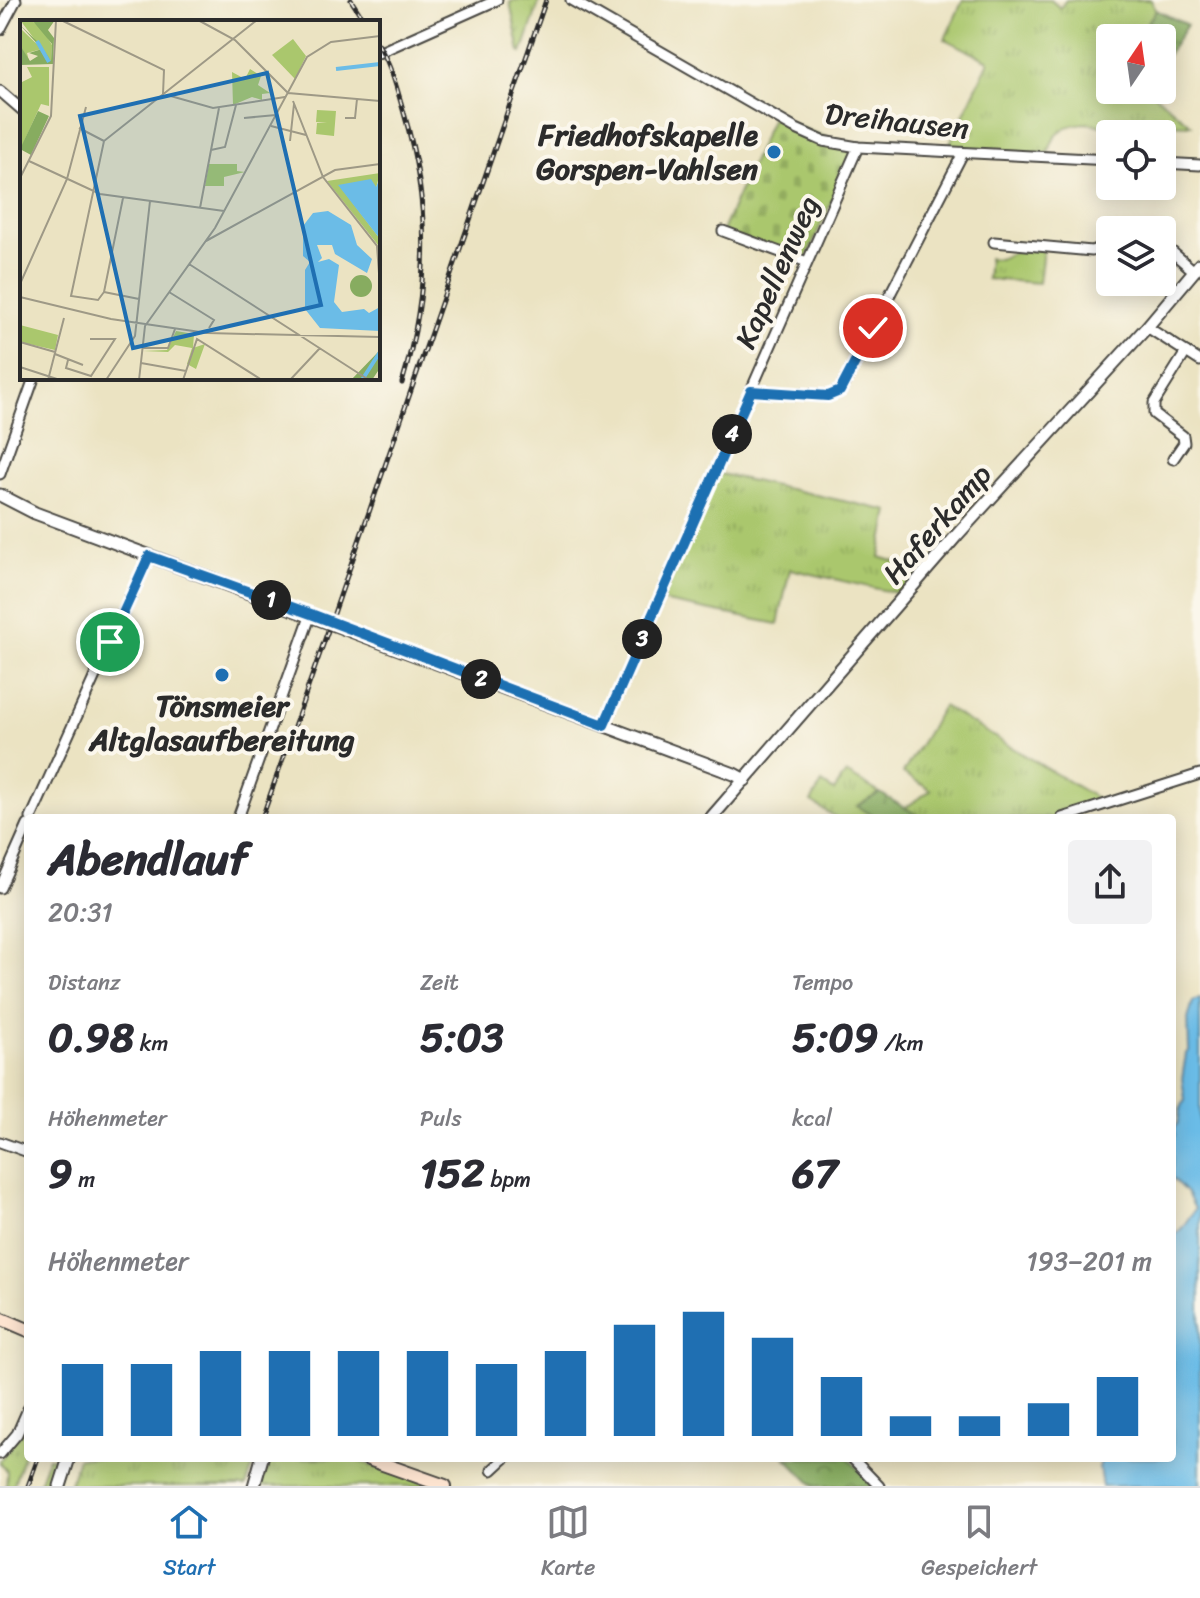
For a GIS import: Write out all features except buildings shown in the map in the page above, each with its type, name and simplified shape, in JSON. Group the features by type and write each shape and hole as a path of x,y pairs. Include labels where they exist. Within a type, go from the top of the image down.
{"main road":[{"path":"0,1318 24,1328"},
{"path":"377,1462 445,1486"}],"street":[{"path":"0,30 16,0"},
{"path":"380,52 497,0"},
{"name":"Dreihausen","path":"571,0 809,136 823,141 858,147 1096,159"},
{"path":"0,91 20,108"},
{"name":"Kapellenweg","path":"604,725 858,147"},
{"path":"751,391 828,396 840,391 963,153"},
{"path":"1176,164 1200,165"},
{"path":"723,231 807,262"},
{"path":"994,242 1096,249"},
{"path":"1176,254 1197,268"},
{"name":"Haferkamp","path":"715,814 957,535 1197,268"},
{"path":"1147,327 1200,361"},
{"path":"1173,459 1184,443 1183,436 1154,414 1154,403 1186,352"},
{"path":"0,474 33,380"},
{"path":"0,495 35,513 311,614 745,780"},
{"path":"33,814 149,556"},
{"path":"239,814 311,614"},
{"path":"1075,814 1200,774"},
{"path":"0,888 24,834"},
{"path":"0,1142 24,1151"},
{"path":"0,1454 17,1434 24,1418"},
{"path":"60,1486 68,1462"},
{"path":"254,1486 262,1462"},
{"path":"492,1470 501,1462"},
{"path":"856,1462 879,1486"}],"green space":[{"path":"540,0 522,53 510,2"},
{"path":"963,0 1051,0 1060,8 1066,0 1151,0 1156,10 1147,24 1096,24 1096,104 1166,104 1191,125 1176,124 1176,120 1096,120 1096,125 1075,124 1056,136 1048,154 947,149 989,61 945,39"},
{"path":"1156,10 1187,25 1176,42 1176,24 1147,24"},
{"path":"772,117 855,148 805,261 722,231"},
{"path":"1023,248 1043,250 1039,283 987,279 989,258 999,259"},
{"path":"716,473 889,511 880,557 926,571 904,595 790,569 778,624 661,601"},
{"path":"943,706 1104,803 1070,814 915,814 905,808 931,790 903,773"},
{"path":"846,773 880,793 858,806 871,814 830,814 811,802 822,783 834,791"},
{"path":"880,793 915,814 870,814 857,806"},
{"path":"24,1428 24,1454 13,1486 6,1486 7,1471 0,1460"},
{"path":"47,1462 64,1462 55,1486 38,1486"},
{"path":"77,1462 255,1462 246,1486 69,1486"},
{"path":"269,1462 361,1462 434,1486 260,1486"},
{"path":"790,1462 852,1462 875,1486 814,1486"}],"water":[{"path":"1200,998 1200,1486 1102,1486 1101,1462 1176,1462 1176,1233 1195,1209 1187,1193 1176,1182 1176,1126 1185,1100 1182,1079 1186,1053 1189,1051 1188,1019 1193,1001"}],"railway":[{"path":"351,0 364,20"},
{"path":"263,814 546,0"},
{"path":"380,48 390,69 413,147 423,215 424,248 418,315 402,383"},
{"path":"28,1486 37,1462"}],"place":[{"name":"Friedhofskapelle Gorspen-Vahlsen","path":"774,152"},
{"name":"Tönsmeier Altglasaufbereitung","path":"222,675"}],"route":[{"path":"110,642 149,556 604,725 751,391 828,396 840,391 873,328"}]}
